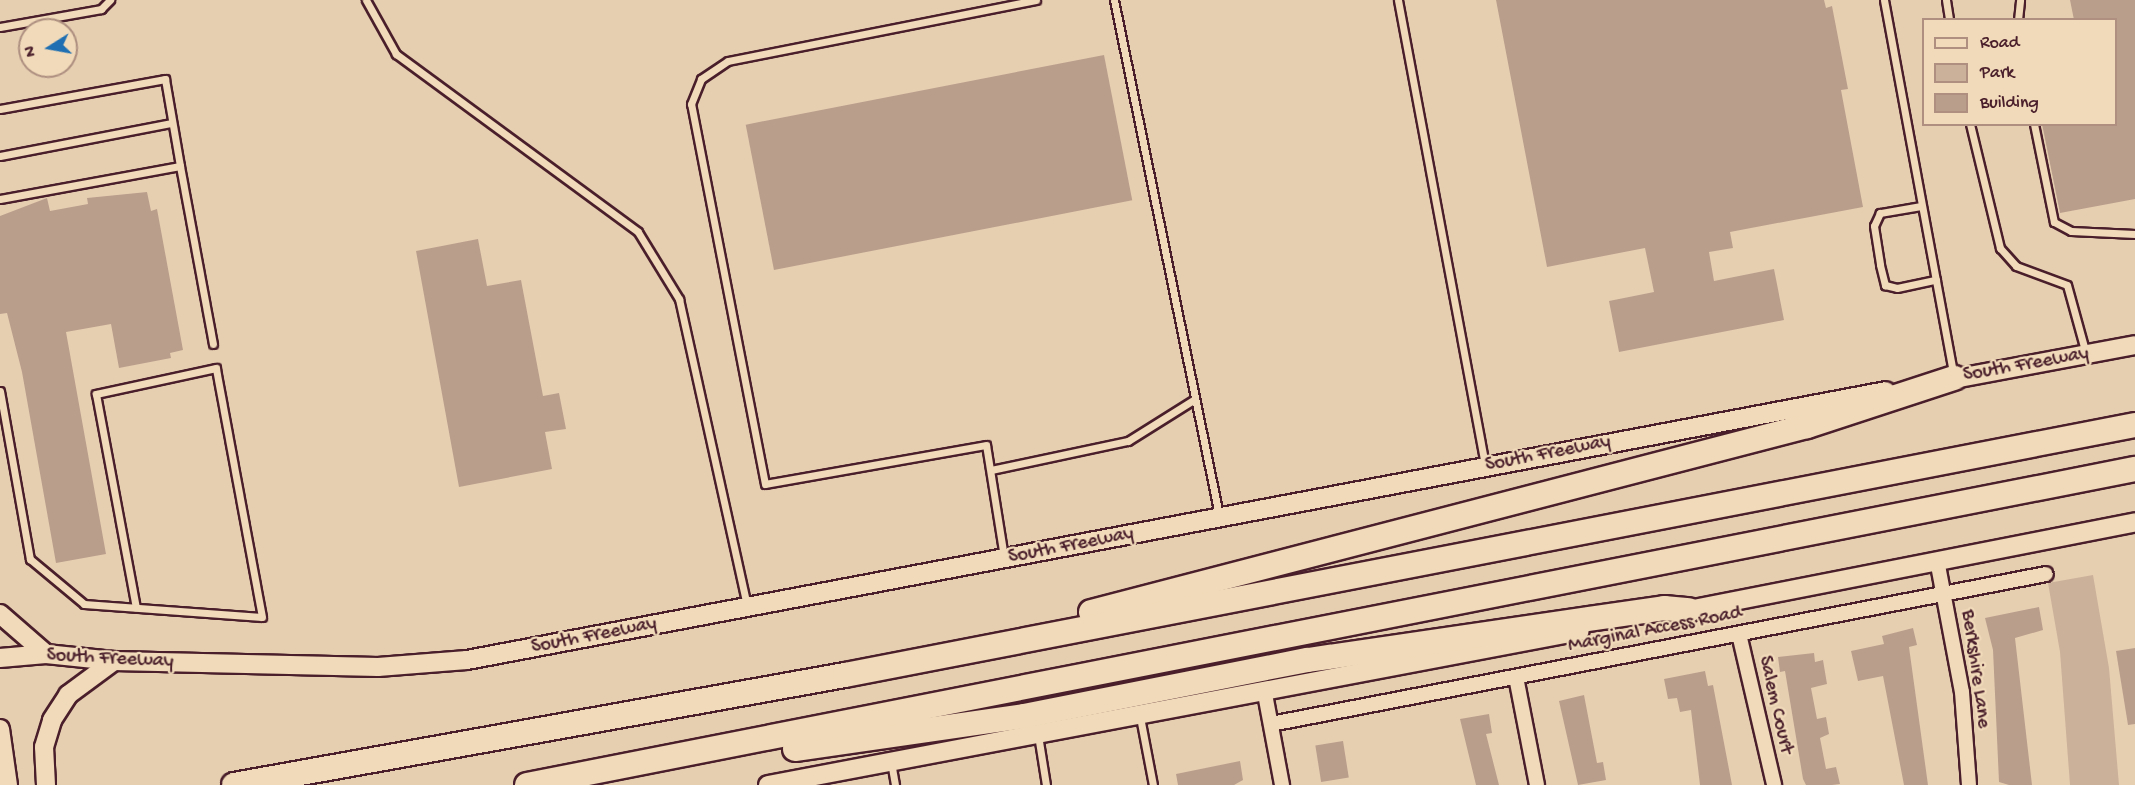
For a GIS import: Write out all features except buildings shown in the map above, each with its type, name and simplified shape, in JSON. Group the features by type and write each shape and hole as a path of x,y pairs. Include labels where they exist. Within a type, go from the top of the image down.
{"highway":[{"path":"845,675 1807,426 1954,378"},
{"path":"234,785 845,675 2135,425"},
{"path":"527,785 575,782 2135,469"},
{"path":"610,785 800,748 1024,716 1308,660 1664,608 1689,610"}],"main road":[{"name":"South Freeway","path":"0,658 46,654 114,661 378,667 467,660 1004,559 1485,465 2135,345"},
{"path":"768,785 803,782 891,762 1265,694 2135,522"},
{"path":"0,614 46,654"},
{"path":"46,785 44,747 52,720 68,695 114,661"},
{"path":"0,729 8,785"}],"street":[{"name":"Berkshire Lane","path":"1936,560 1962,692 1969,785"},
{"name":"Marginal Access Road","path":"1271,724 2046,574"},
{"name":"Salem Court","path":"1739,634 1774,785"},
{"path":"1516,677 1537,785"},
{"path":"1265,694 1282,785"}],"lane":[{"path":"0,27 101,9 110,0"},
{"path":"366,0 396,54 638,232 679,299 747,608"},
{"path":"1004,559 986,445 976,444 786,484 765,484 691,104 701,79 728,60 1036,0"},
{"path":"1114,0 1219,517"},
{"path":"1398,0 1485,465"},
{"path":"1884,0 1954,378"},
{"path":"1946,0 1949,18"},
{"path":"2018,18 2020,0"},
{"path":"0,109 165,79 213,344"},
{"path":"0,156 172,123"},
{"path":"1970,126 2000,248 2016,266 2067,285 2086,354"},
{"path":"2034,126 2054,222 2071,231 2135,234"},
{"path":"0,199 180,166"},
{"path":"1921,206 1880,213 1874,225 1880,265 1885,285 1897,288 1936,280"},
{"path":"0,390 30,559 84,604 262,617 216,368 96,394 136,607"},
{"path":"990,470 1128,441 1195,399"},
{"path":"1140,717 1153,785"},
{"path":"1038,735 1047,785"},
{"path":"891,762 895,785"}],"green space":[{"path":"2093,575 2109,668 2119,785 2070,785 2060,652 2048,583"}]}
